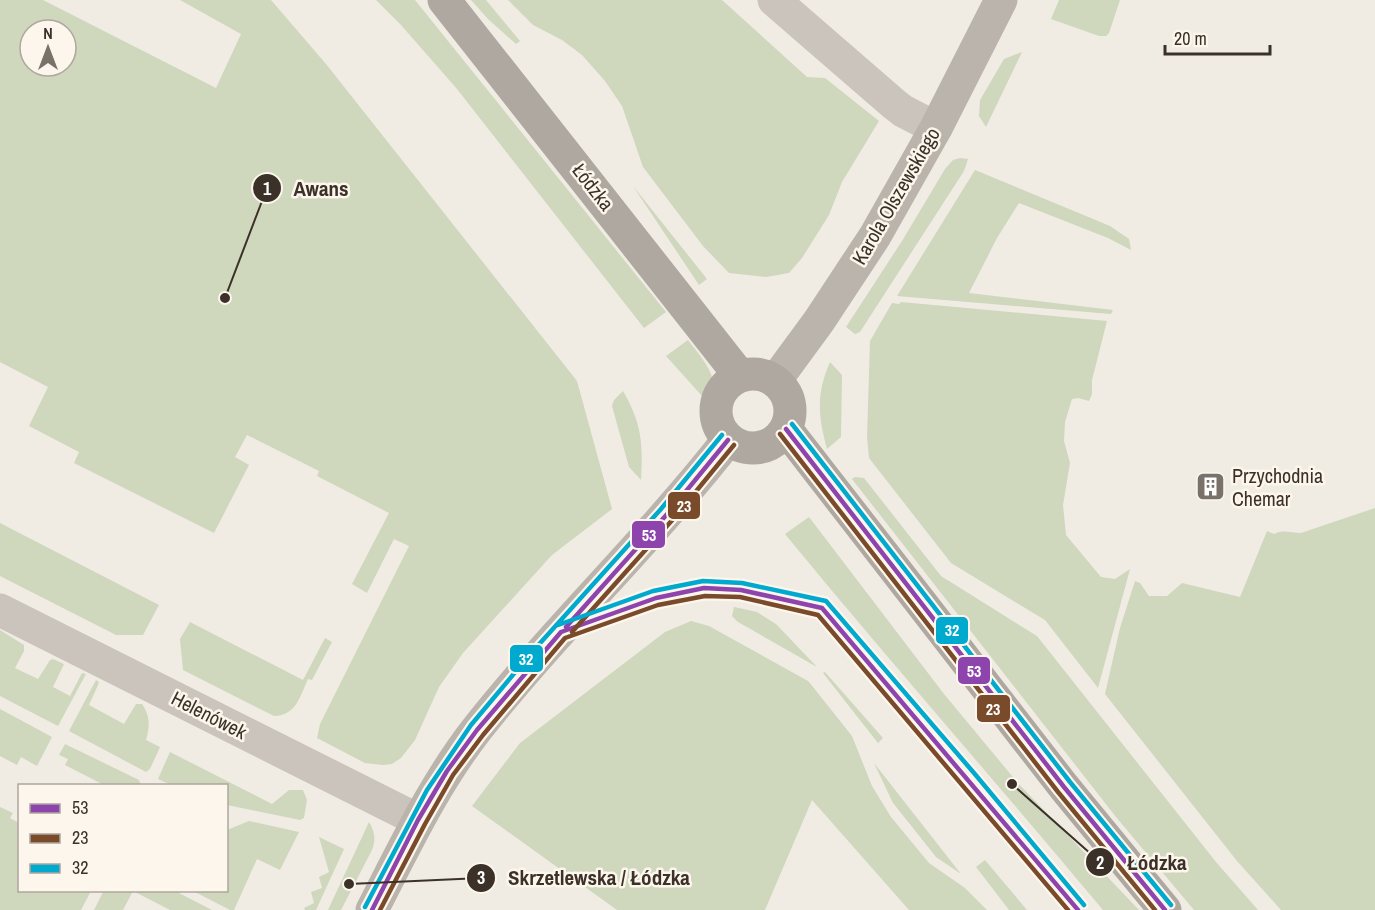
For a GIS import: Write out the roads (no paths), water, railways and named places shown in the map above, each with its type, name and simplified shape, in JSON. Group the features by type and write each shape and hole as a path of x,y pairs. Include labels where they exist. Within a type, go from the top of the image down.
{"main road":[{"name":"Łódzka","path":"444,0 740,376"},
{"path":"758,374 775,381 787,394 791,412 786,429 775,442 760,448 743,448 728,440 717,424 715,404 724,387 740,376 758,374"},
{"path":"786,429 1057,777 1166,910"}],"street":[{"path":"774,0 894,104 936,128"},
{"name":"Karola Olszewskiego","path":"775,381 819,321 875,236 936,128 1001,0"},
{"path":"372,910 418,820 447,771 477,730 669,512 728,440"},
{"name":"Helenówek","path":"0,610 418,820"}],"place":[{"name":"Awans","path":"225,298"},
{"name":"Przychodnia Chemar","path":"1211,487"},
{"name":"Łódzka","path":"1012,784"},
{"name":"Skrzetlewska / Łódzka","path":"349,884"}]}
